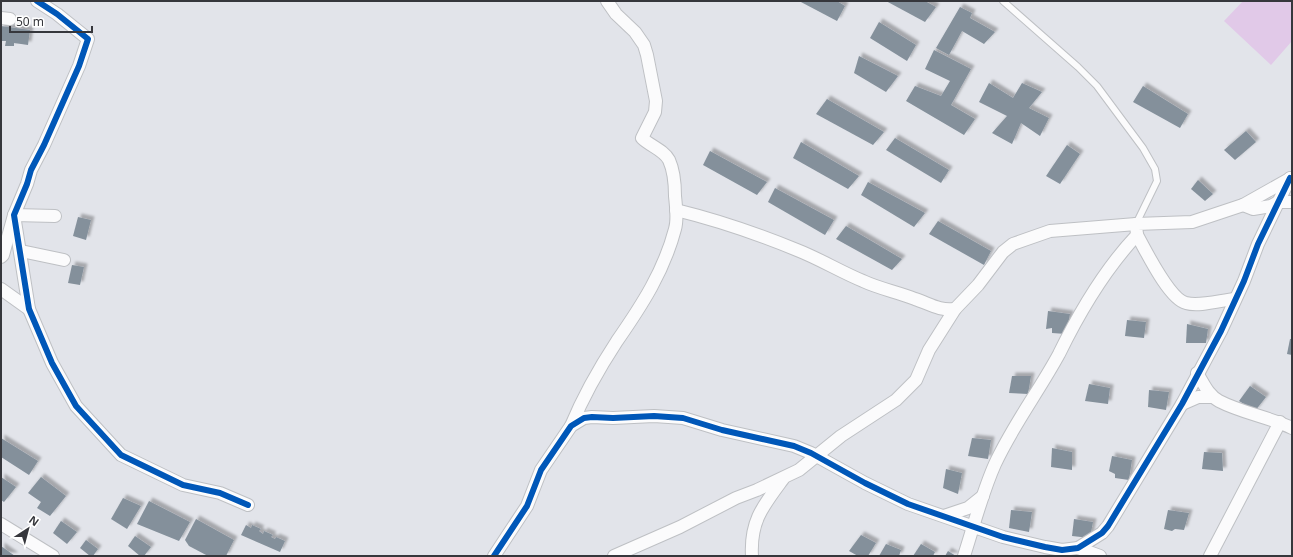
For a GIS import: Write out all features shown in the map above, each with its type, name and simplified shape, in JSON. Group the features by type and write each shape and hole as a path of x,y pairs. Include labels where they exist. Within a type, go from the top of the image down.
{"street":[{"path":"1,257 3,255 14,215 27,184 31,170 79,66 88,39 57,14 37,1"},
{"path":"494,556 527,506 541,470 571,426 577,411 617,342 650,292 668,257 676,228 675,181 670,161 666,155 648,144 642,138 654,112 656,101 646,50 635,32 616,14 607,1"},
{"path":"571,426 584,418 592,417 613,418 666,416 683,418 722,430 794,446 892,496 1003,536 1062,550 1078,548 1102,533 1182,404 1221,331 1244,281 1258,244 1291,178"},
{"path":"614,556 680,527 736,498 784,478 799,470 841,436 896,400 916,380 929,350 955,309 978,285 1002,252 1023,239 1050,231 1136,229 1192,222 1243,205 1291,178"},
{"path":"1243,205 1258,208 1271,206 1278,202 1292,202"},
{"path":"676,210 712,219 796,249 820,259 863,281 915,299 933,307 944,310 955,309"},
{"path":"14,215 55,216"},
{"path":"14,215 30,309 52,363 76,406 121,455 183,485 220,493 248,505"},
{"path":"1136,229 1168,289 1178,299 1186,303 1199,304 1235,299"},
{"path":"964,556 995,465 1016,424 1059,353 1065,338 1112,262 1136,229"},
{"path":"21,251 64,260"},
{"path":"1,289 30,309"},
{"path":"1198,373 1212,397"},
{"path":"1182,404 1198,397 1212,397 1226,405 1280,422 1292,428"},
{"path":"1210,556 1280,422"},
{"path":"752,556 751,543 754,525 763,507 784,478"},
{"path":"944,516 968,508 984,495"},
{"path":"1,524 53,556"},
{"path":"1078,548 1101,556 1102,533"}],"lane":[{"path":"1003,1 1078,67 1097,86 1143,148 1155,169 1157,181 1136,229"}],"shaded area":[{"path":"1243,1 1292,1 1292,41 1271,65 1224,21"}],"building":[{"path":"799,1 837,1 845,6 837,21"},
{"path":"886,1 925,1 936,7 925,22"},
{"path":"960,7 972,13 970,18 995,32 984,44 962,31 949,55 936,48"},
{"path":"879,22 916,45 907,61 870,38"},
{"path":"1,26 30,30 28,45 14,43 14,46 5,46 6,41 1,41"},
{"path":"934,50 971,69 951,105 975,119 964,135 906,101 915,86 941,96 950,81 925,69"},
{"path":"859,56 898,76 886,92 854,73"},
{"path":"989,83 1013,98 1022,83 1042,92 1029,108 1049,118 1040,136 1021,123 1012,144 992,133 1007,116 979,102"},
{"path":"1143,86 1188,114 1180,128 1133,102"},
{"path":"827,99 884,132 873,145 816,114"},
{"path":"1246,131 1256,142 1235,160 1224,150"},
{"path":"895,138 949,170 941,183 886,150"},
{"path":"801,142 859,176 848,189 793,158"},
{"path":"1067,145 1080,154 1060,184 1046,176"},
{"path":"710,151 767,182 757,195 703,165"},
{"path":"1198,180 1213,194 1205,201 1191,189"},
{"path":"868,182 925,213 914,227 861,195"},
{"path":"775,188 834,220 825,235 768,202"},
{"path":"78,217 91,220 86,240 73,236"},
{"path":"938,221 991,251 984,265 929,234"},
{"path":"846,226 902,259 892,270 836,239"},
{"path":"72,265 84,267 80,285 68,283"},
{"path":"1048,311 1070,314 1066,334 1052,333 1052,328 1046,329"},
{"path":"1127,320 1146,322 1144,338 1125,336"},
{"path":"1187,324 1208,329 1206,343 1186,343"},
{"path":"1290,339 1292,339 1292,355 1287,354"},
{"path":"1012,376 1031,376 1028,394 1009,393"},
{"path":"1089,384 1110,388 1108,404 1085,401"},
{"path":"1250,386 1266,397 1255,411 1239,401"},
{"path":"1149,390 1169,392 1166,410 1148,407"},
{"path":"1,438 38,461 29,475 1,457"},
{"path":"972,438 991,440 988,459 968,456"},
{"path":"1052,448 1072,452 1072,470 1051,467"},
{"path":"1204,452 1222,453 1223,471 1202,469"},
{"path":"1112,456 1132,460 1129,480 1115,478 1115,474 1109,471"},
{"path":"946,469 962,473 958,494 943,488"},
{"path":"1,477 16,487 4,502 1,500"},
{"path":"41,477 66,496 50,516 37,508 41,502 28,493"},
{"path":"123,498 141,506 127,529 111,519"},
{"path":"149,501 190,522 179,541 137,524"},
{"path":"1011,510 1032,512 1029,532 1009,528"},
{"path":"1168,510 1189,513 1184,530 1175,529 1172,531 1164,529"},
{"path":"196,519 234,540 226,556 208,556 189,546 185,540"},
{"path":"1074,519 1093,522 1090,538 1072,536"},
{"path":"61,521 77,532 67,544 53,533"},
{"path":"246,525 251,528 252,525 261,529 259,531 263,534 264,531 273,535 271,537 275,539 276,537 285,541 280,552 241,535"},
{"path":"861,535 876,543 868,556 858,556 849,551"},
{"path":"135,536 151,547 144,556 140,556 128,546"},
{"path":"86,540 98,549 93,556 90,556 80,548"},
{"path":"886,544 901,550 899,556 879,556"},
{"path":"921,544 935,552 933,556 913,556"},
{"path":"1,546 15,556 1,556"},
{"path":"948,551 956,556 945,556"}],"cycle path":[{"path":"37,1 57,14 88,39 79,66 44,145 31,170 27,184 14,215 29,309 52,363 76,406 121,455 183,485 220,493 248,505"},
{"path":"494,556 527,506 541,470 571,426 584,418 592,417 613,418 654,416 683,418 722,430 794,446 811,453 865,483 908,504 1003,537 1062,550 1078,548 1102,533 1108,526 1182,404 1221,331 1244,281 1258,244 1290,178"}]}
